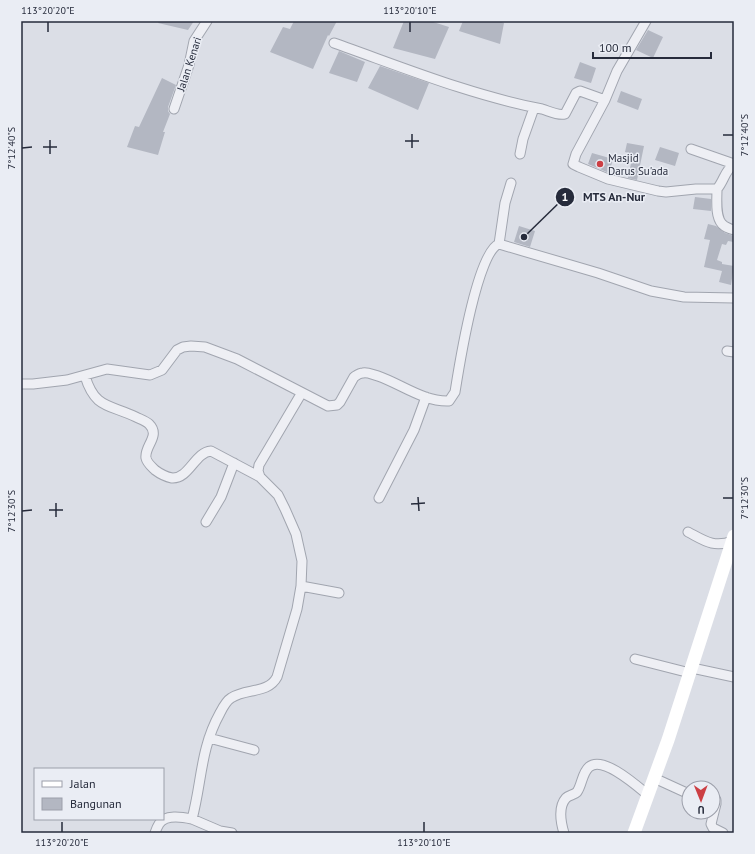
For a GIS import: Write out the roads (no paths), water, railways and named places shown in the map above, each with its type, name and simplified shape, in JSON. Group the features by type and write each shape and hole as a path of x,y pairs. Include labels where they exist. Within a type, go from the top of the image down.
{"street":[{"name":"Jalan Kenari","path":"174,109 189,65 194,41 207,21"},
{"path":"646,21 617,71 605,100 576,154 573,163 575,166 608,179 658,191 666,192 696,189 717,189"},
{"path":"334,43 489,97 564,115 576,92 580,90 605,100"},
{"path":"520,154 522,139 534,108"},
{"path":"691,148 734,164 727,170 717,189 719,218 722,224 734,230"},
{"path":"499,244 505,203 511,183"},
{"path":"21,384 67,380 107,369 150,376 162,370 177,350 183,347 191,346 205,348 237,360 301,394 328,406 337,405 354,377 364,372 382,377 440,402 449,401 455,392 473,299 486,259 492,248 499,244 598,273 651,291 684,297 734,298"},
{"path":"85,376 89,389 100,402 122,410 148,423 153,429 154,436 146,452 146,458 148,463 158,472 171,478 178,477 207,452 214,453 260,477 278,495 296,534 302,560 302,586 297,609 277,677 275,682 270,686 241,693 227,701 212,728 209,738 203,759 192,819"},
{"path":"260,477 258,471 259,465 301,394"},
{"path":"379,498 414,430 426,397"},
{"path":"206,522 221,497 234,463"},
{"path":"688,532 715,545 724,544 733,539"},
{"path":"634,833 668,740 733,539"},
{"path":"302,586 339,593"},
{"path":"635,659 734,677"},
{"path":"209,738 254,750"},
{"path":"564,833 561,812 563,802 566,797 578,792 588,767 594,764 600,764 615,770 648,795"},
{"path":"654,778 681,790"},
{"path":"164,820 183,817 192,819 220,831 232,833"},
{"path":"155,833 159,823 164,820"},
{"path":"712,820 711,824 713,828 723,833"}],"place":[{"name":"Masjid Darus Su'ada","path":"600,164"},
{"name":"MTS An-Nur","path":"524,237"}]}
